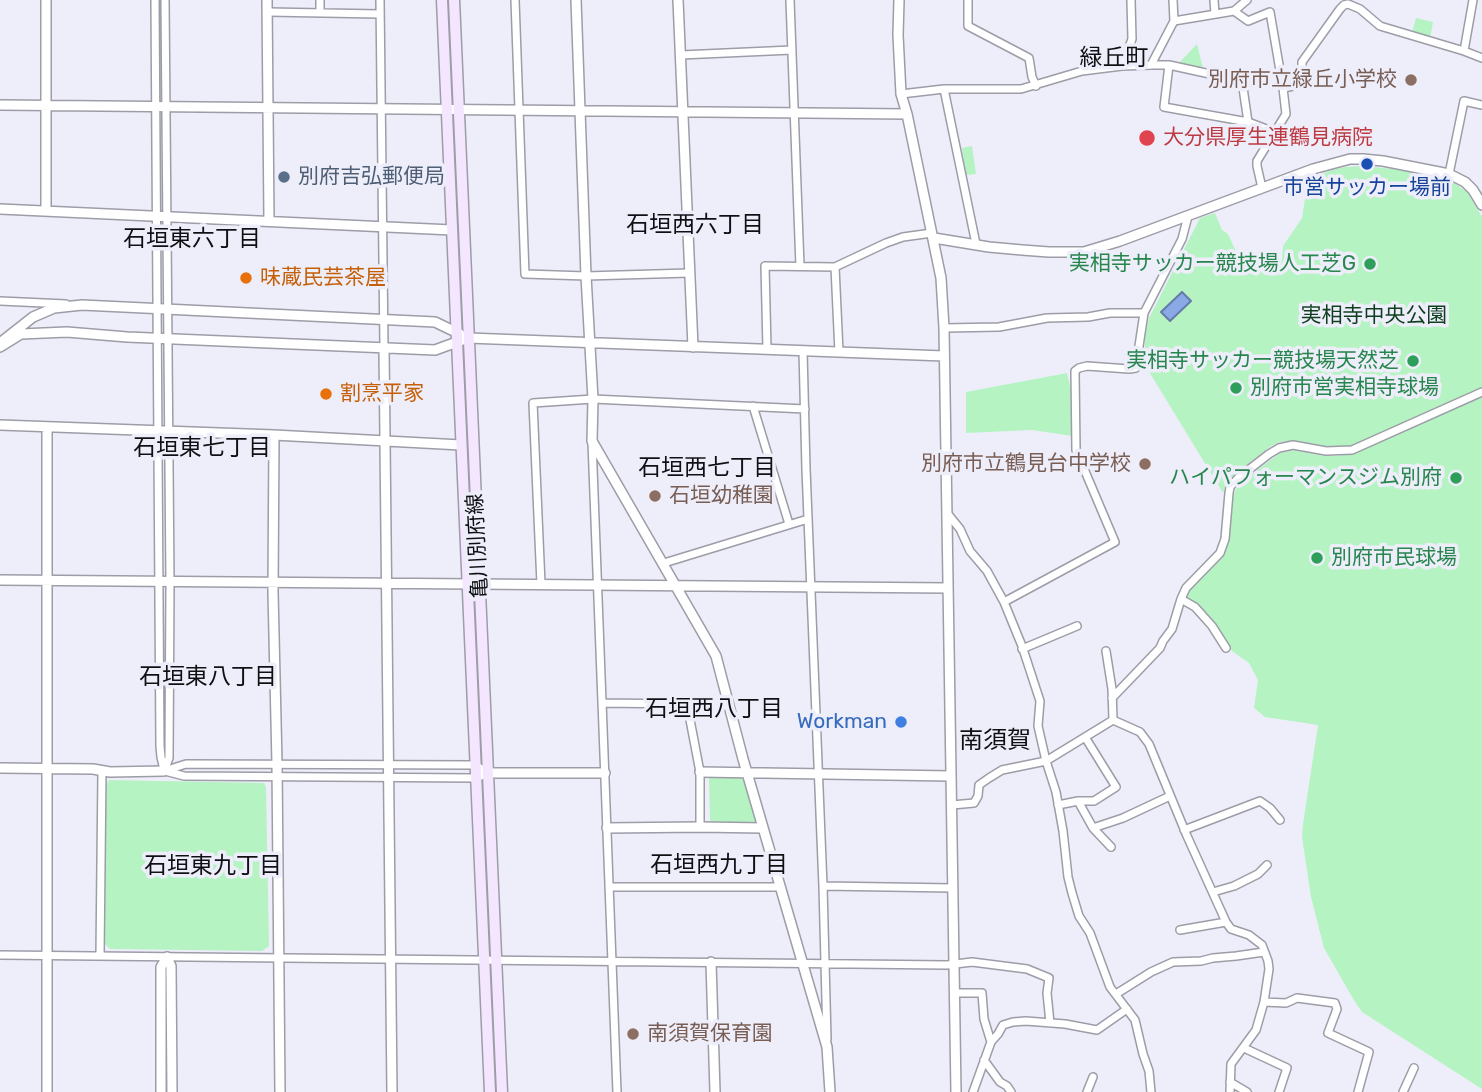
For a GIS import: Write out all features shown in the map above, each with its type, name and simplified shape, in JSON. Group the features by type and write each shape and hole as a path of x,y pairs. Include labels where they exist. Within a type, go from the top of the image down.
{"main road":[{"name":"亀川別府線","path":"442,0 490,1092"},
{"name":"亀川別府線","path":"454,0 502,1092"}],"street":[{"path":"46,0 46,211"},
{"path":"155,0 160,746 164,771"},
{"path":"164,771 169,758 170,581 165,0"},
{"path":"267,0 268,221"},
{"path":"320,0 320,12"},
{"path":"380,0 392,1092"},
{"path":"515,0 525,274 586,276 690,273"},
{"path":"576,0 617,1092"},
{"path":"678,0 693,347"},
{"path":"790,0 800,266"},
{"path":"899,0 901,94 908,114 941,278 944,328 956,1092"},
{"path":"968,0 968,26 1029,58 1036,86"},
{"path":"1122,66 1132,39 1132,0"},
{"path":"1151,65 1174,21 1173,0"},
{"path":"1214,0 1215,14"},
{"path":"1174,21 1234,11 1247,0"},
{"path":"1464,51 1473,0"},
{"path":"1283,88 1304,84 1303,62 1340,9 1348,4 1360,9 1380,26 1482,58"},
{"path":"1234,11 1248,21 1270,12 1283,88 1286,114 1257,161 1262,188"},
{"path":"268,12 380,13"},
{"path":"681,55 792,50"},
{"path":"901,94 944,89 1021,89 1082,71 1122,66 1169,65 1242,81 1248,122"},
{"path":"1169,65 1164,107 1248,122 1274,132"},
{"path":"944,89 976,244"},
{"path":"1449,174 1464,101 1482,105"},
{"path":"0,105 908,114"},
{"path":"767,349 765,265 835,267 903,237 933,235 989,247 1048,253 1084,252 1313,169 1350,159 1383,161 1449,174 1474,190 1482,205"},
{"path":"0,209 452,230"},
{"path":"1004,602 1115,542 1076,450 1075,371 1087,366 1136,368 1139,363 1143,313 1182,239 1188,216"},
{"path":"835,267 839,352"},
{"path":"0,301 435,322 457,337 468,338 944,356"},
{"path":"0,345 33,317 54,308 82,304"},
{"path":"944,328 999,327 1047,318 1143,313"},
{"path":"0,345 21,334 67,332 435,350 457,337"},
{"path":"803,351 830,1092"},
{"path":"1112,698 1160,648 1172,629 1186,589 1220,553 1225,539 1228,493 1238,478 1269,454 1287,446 1326,452 1352,450 1482,392"},
{"path":"541,584 533,403 593,399 805,409"},
{"path":"753,406 789,524"},
{"path":"0,425 461,445"},
{"path":"47,427 47,1092"},
{"path":"274,435 273,582 280,1092"},
{"path":"592,440 716,656 827,1046"},
{"path":"947,513 960,529 970,551 987,571 1004,602 1022,649 1040,701 1038,726 1065,839 1072,893 1079,916 1090,933 1110,987 1135,1020 1152,1092"},
{"path":"663,563 808,519"},
{"path":"0,580 948,588"},
{"path":"1181,599 1195,607 1212,626 1226,648"},
{"path":"1022,649 1077,626"},
{"path":"1107,650 1113,720"},
{"path":"602,703 687,704 700,772 700,827"},
{"path":"952,805 974,803 979,785 1002,770 1046,761 1113,720"},
{"path":"1113,720 1140,732 1149,744 1226,922 1231,929 1249,935 1262,945 1269,970 1264,1002 1256,1030 1231,1064 1230,1092"},
{"path":"1058,805 1094,800 1116,787 1086,737"},
{"path":"164,771 186,764 475,765 488,774"},
{"path":"0,768 164,771 184,776 476,778 488,774 605,773"},
{"path":"100,956 102,771"},
{"path":"700,772 951,776"},
{"path":"1093,828 1123,818 1170,796"},
{"path":"1078,801 1093,828 1111,848"},
{"path":"1184,830 1260,801 1280,820"},
{"path":"607,828 763,828"},
{"path":"1213,892 1234,886 1258,874 1267,864"},
{"path":"823,886 953,888"},
{"path":"609,887 780,887"},
{"path":"1180,930 1226,922"},
{"path":"1116,994 1151,972 1174,962 1264,952"},
{"path":"0,955 802,963 972,962 1027,969 1049,978 1049,1023"},
{"path":"161,1092 161,967 167,957"},
{"path":"167,957 171,966 172,1092"},
{"path":"711,962 715,1092"},
{"path":"954,993 982,993 984,1019 990,1042"},
{"path":"1264,1002 1286,1003 1297,998 1335,1003 1337,1009 1328,1033 1369,1052 1358,1092"},
{"path":"973,1092 990,1042 1003,1024 1049,1023 1097,1030 1128,1009"},
{"path":"1244,1048 1287,1068 1279,1092"},
{"path":"984,1060 1011,1092"},
{"path":"1403,1092 1414,1068"},
{"path":"1087,1092 1093,1077"},
{"path":"1230,1082 1247,1092"}],"green space":[{"path":"1416,18 1433,22 1430,38 1412,33"},
{"path":"1197,44 1203,68 1179,63"},
{"path":"972,146 976,174 966,175 962,148"},
{"name":"実相寺中央公園","path":"1364,166 1443,178 1468,193 1482,217 1482,387 1351,446 1279,442 1234,475 1223,493 1145,365 1145,332 1149,318 1200,218 1215,213 1245,271 1276,262 1282,260 1283,246 1302,218 1305,199 1301,182 1332,170"},
{"path":"1067,373 1072,395 1073,436 1032,430 966,433 966,392"},
{"path":"1482,396 1482,1089 1362,1012 1355,1002 1324,948 1311,897 1302,837 1318,725 1265,717 1254,708 1258,680 1249,663 1232,651 1214,626 1185,598 1225,552 1229,539 1232,499 1236,489 1241,482 1280,453 1293,450 1337,456 1354,453"},
{"path":"709,777 744,778 756,824 710,821"},
{"path":"109,780 264,783 269,946 262,951 110,949 105,944 106,785"}],"water":[{"path":"1182,292 1191,301 1170,321 1161,312"}],"place":[{"name":"別府市立緑丘小学校","path":"1411,80"},
{"name":"大分県厚生連鶴見病院","path":"1147,138"},
{"name":"市営サッカー場前","path":"1367,164"},
{"name":"別府吉弘郵便局","path":"284,177"},
{"name":"実相寺サッカー競技場人工芝G","path":"1370,264"},
{"name":"味蔵民芸茶屋","path":"246,278"},
{"name":"実相寺サッカー競技場天然芝","path":"1413,361"},
{"name":"別府市営実相寺球場","path":"1236,388"},
{"name":"割烹平家","path":"326,394"},
{"name":"別府市立鶴見台中学校","path":"1145,464"},
{"name":"ハイパフォーマンスジム別府","path":"1456,478"},
{"name":"石垣幼稚園","path":"655,496"},
{"name":"別府市民球場","path":"1317,558"},
{"name":"Workman","path":"901,722"},
{"name":"南須賀保育園","path":"633,1034"}],"district":[{"name":"緑丘町","path":"1114,58"},
{"name":"石垣西六丁目","path":"695,225"},
{"name":"石垣東六丁目","path":"192,239"},
{"name":"石垣東七丁目","path":"202,448"},
{"name":"石垣西七丁目","path":"707,468"},
{"name":"石垣東八丁目","path":"208,677"},
{"name":"石垣西八丁目","path":"714,709"},
{"name":"南須賀","path":"995,741"},
{"name":"石垣西九丁目","path":"719,865"},
{"name":"石垣東九丁目","path":"213,866"}]}
